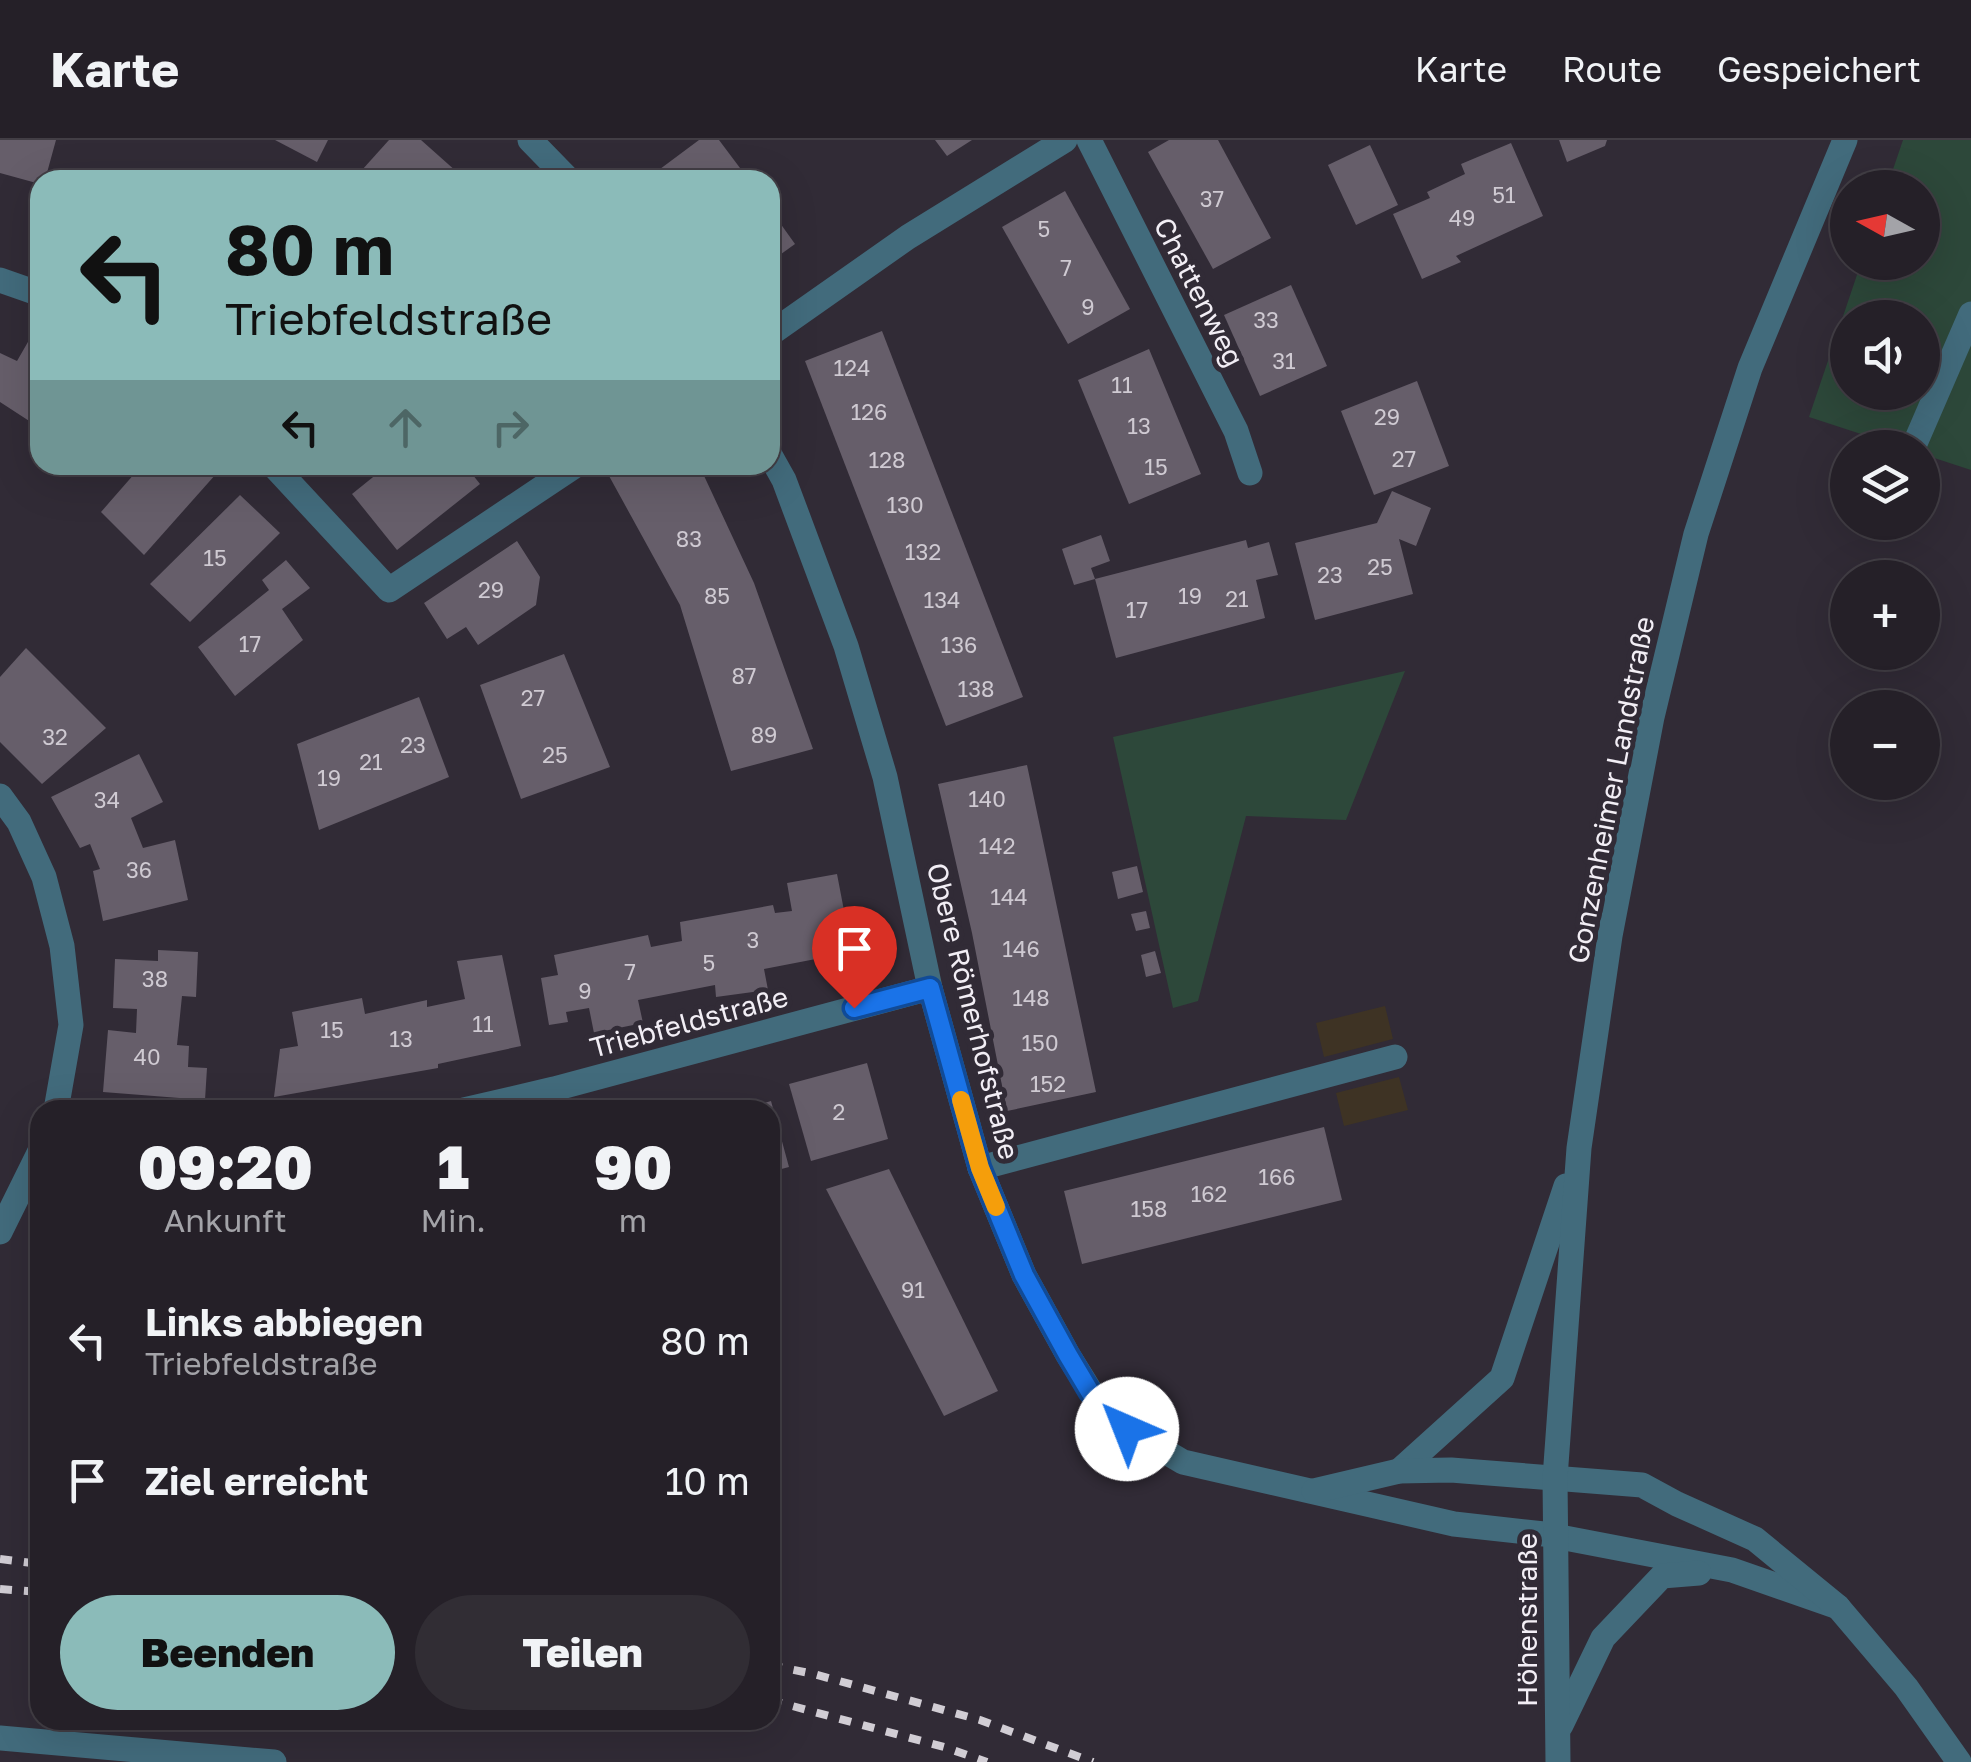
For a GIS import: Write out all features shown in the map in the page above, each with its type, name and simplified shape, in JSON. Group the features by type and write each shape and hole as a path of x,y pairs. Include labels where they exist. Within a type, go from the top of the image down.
{"street":[{"path":"530,140 559,170"},
{"path":"780,327 908,237 1065,140"},
{"name":"Chattenweg","path":"1089,140 1236,431 1250,473"},
{"name":"Gonzenheimer Landstraße","path":"1556,1478 1579,1148 1610,936 1652,717 1696,534 1750,368 1845,140"},
{"path":"0,280 30,290"},
{"path":"1921,430 1971,314"},
{"name":"Obere Römerhofstraße","path":"780,473 852,664 886,778 930,988 980,1168 1024,1275 1090,1392 1127,1429 1183,1462 1454,1524 1550,1536 1732,1570 1838,1606"},
{"path":"283,475 390,590 561,475"},
{"path":"0,796 19,822 44,876 62,946 71,1025 58,1100"},
{"name":"Triebfeldstraße","path":"505,1100 930,988"},
{"path":"980,1168 1395,1057"},
{"name":"Obere Römerhofstraße","path":"1399,1471 1502,1378 1579,1148"},
{"path":"0,1232 30,1172"},
{"name":"Obere Römerhofstraße","path":"1310,1492 1399,1471 1450,1470 1642,1485 1755,1539 1838,1606 1906,1687 1959,1762"},
{"name":"Höhenstraße","path":"1556,1478 1550,1536 1558,1762"},
{"path":"1557,1734 1603,1638 1662,1576 1732,1570"},
{"path":"0,1738 274,1762"}],"shaded area":[{"path":"1385,1006 1393,1039 1324,1057 1316,1023"},
{"path":"1399,1077 1408,1110 1344,1126 1336,1093"}],"green space":[{"path":"1903,140 1971,140 1971,470 1940,460 1940,430 1849,430 1809,417 1830,355 1830,410 1940,410 1940,300 1849,300 1855,280 1940,280 1940,170 1893,170"},
{"path":"1405,671 1346,820 1246,816 1198,1001 1173,1008 1113,737"}],"building":[{"path":"0,140 56,140 48,170 30,170 30,181 0,173"},
{"path":"275,140 328,140 317,162"},
{"path":"389,140 421,140 455,170 362,170"},
{"path":"699,140 719,140 742,170 659,170"},
{"path":"935,140 972,140 947,156"},
{"path":"1169,140 1218,140 1271,238 1213,269 1148,152"},
{"path":"1559,140 1607,140 1605,146 1567,162"},
{"path":"1511,143 1543,216 1456,256 1461,262 1422,279 1393,214 1430,198 1427,192 1465,174 1461,164"},
{"path":"1370,145 1398,205 1356,225 1328,165"},
{"path":"1065,191 1130,309 1068,344 1002,227"},
{"path":"780,223 795,244 780,255"},
{"path":"1291,285 1327,366 1260,396 1224,315"},
{"path":"882,331 1023,697 946,726 805,361"},
{"path":"30,338 30,422 0,402 0,353 17,361"},
{"path":"1149,349 1201,474 1129,504 1078,380"},
{"path":"1417,381 1449,466 1374,495 1341,411"},
{"path":"133,475 215,475 144,555 101,512"},
{"path":"376,475 473,475 480,484 397,550 352,494"},
{"path":"608,475 704,475 754,583 813,749 731,771 680,605"},
{"path":"1392,491 1431,508 1416,546 1399,539 1413,594 1315,620 1295,543 1377,523"},
{"path":"240,495 280,533 190,622 150,584"},
{"path":"1101,535 1110,561 1091,568 1095,579 1074,585 1062,549"},
{"path":"1246,540 1248,548 1269,542 1278,575 1256,580 1265,618 1116,658 1095,579"},
{"path":"517,541 540,577 536,605 478,645 466,627 447,639 424,603"},
{"path":"286,560 310,588 282,609 303,640 235,696 198,647 269,590 262,580"},
{"path":"26,648 106,728 42,784 0,742 0,677"},
{"path":"564,654 610,767 521,799 480,685"},
{"path":"419,697 449,777 319,830 297,744"},
{"path":"139,754 163,802 131,818 143,848 175,840 188,900 103,921 93,871 100,869 90,844 80,848 51,797"},
{"path":"1027,765 1096,1092 1007,1111 938,784"},
{"path":"1137,866 1143,892 1118,899 1112,872"},
{"path":"837,874 846,921 867,918 876,955 854,963 852,952 764,969 768,990 716,997 715,985 638,1000 643,1023 594,1033 589,1008 566,1012 568,1022 549,1025 541,978 558,975 554,955 648,935 651,947 682,941 680,922 773,905 775,913 792,911 787,883"},
{"path":"1146,911 1150,928 1136,931 1131,914"},
{"path":"158,950 198,952 196,997 182,996 177,1045 189,1046 188,1067 207,1068 205,1100 103,1092 108,1030 136,1033 137,1009 113,1008 115,959 158,961"},
{"path":"1155,951 1161,973 1146,977 1141,955"},
{"path":"502,955 521,1046 438,1064 438,1068 274,1097 280,1049 298,1046 292,1012 362,998 365,1014 427,1000 427,1007 465,999 457,961"},
{"path":"867,1063 888,1139 811,1161 789,1084"},
{"path":"1324,1127 1342,1200 1082,1264 1064,1191"},
{"path":"780,1134 789,1167 780,1169"},
{"path":"889,1169 998,1391 944,1416 826,1189"}],"railway":[{"path":"0,1559 30,1563"},
{"path":"0,1589 30,1591"},
{"path":"780,1667 980,1720 1093,1762"},
{"path":"780,1703 987,1762"}],"slow traffic":[{"path":"961,1100 980,1168 996,1207"}],"route":[{"path":"854,1008 930,988 980,1168 1024,1275 1090,1392 1127,1429"}]}
